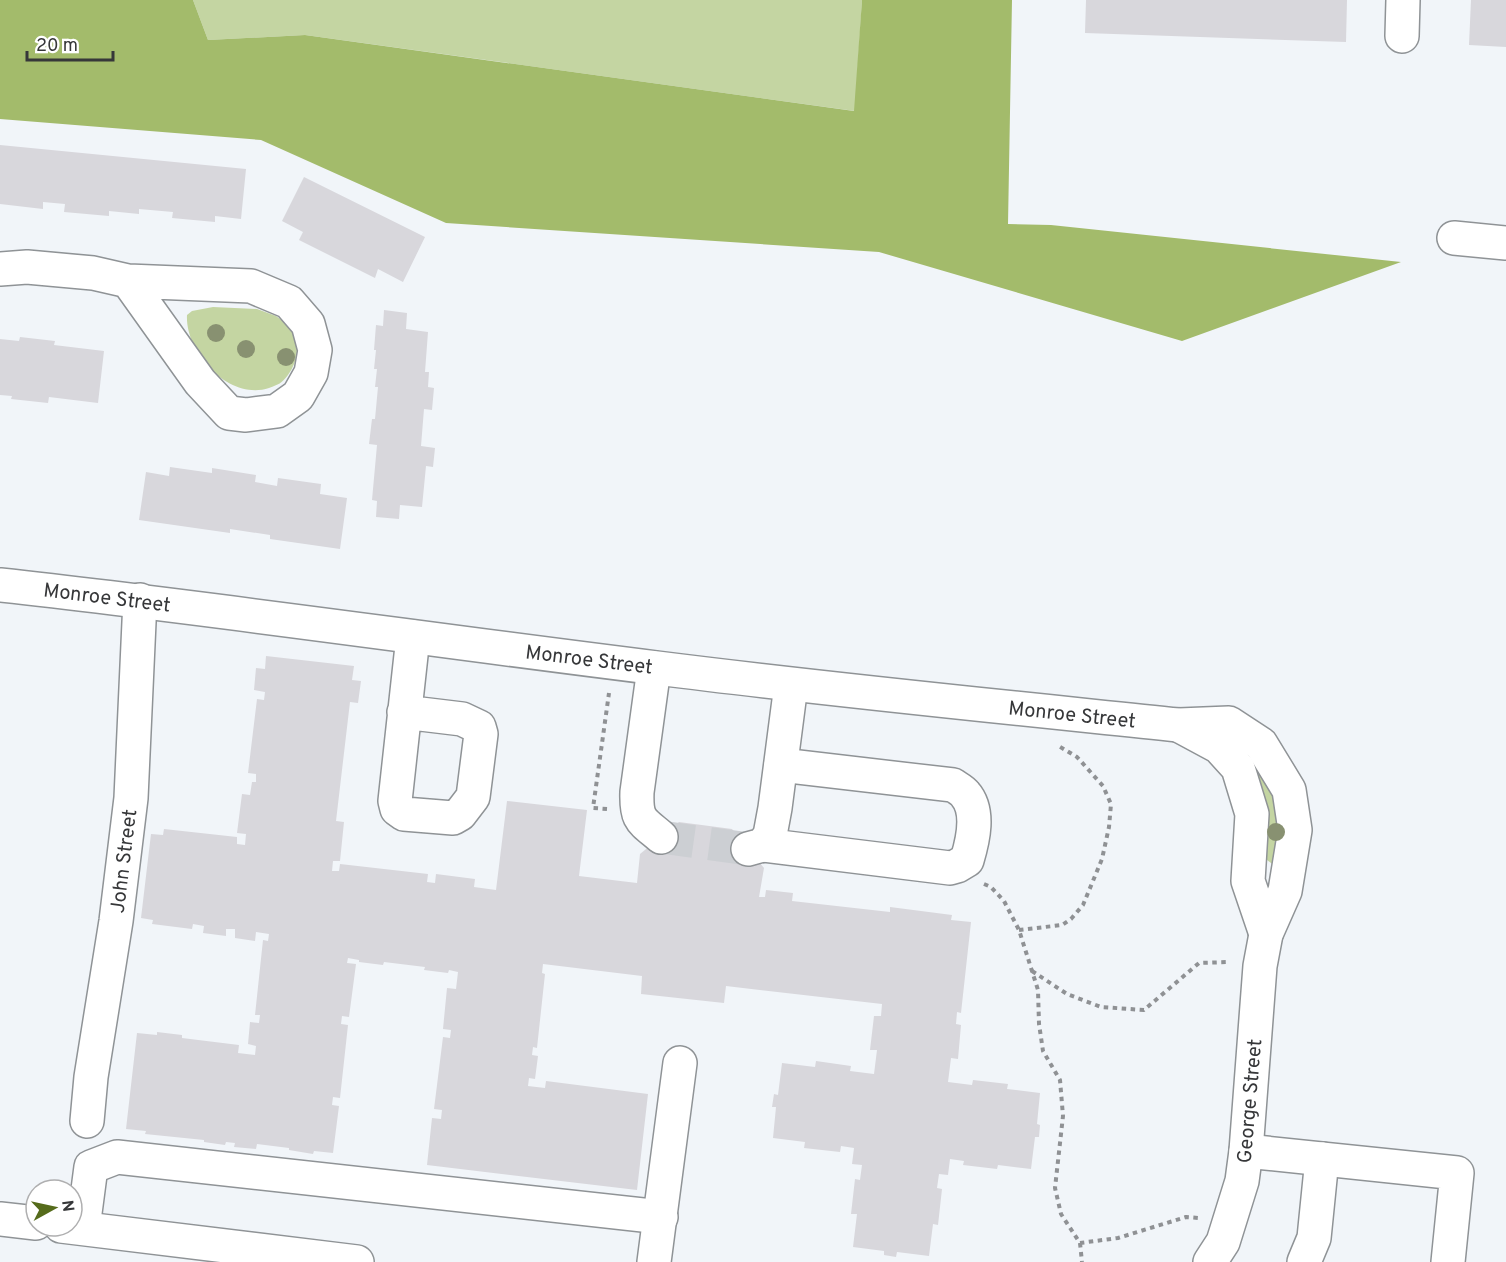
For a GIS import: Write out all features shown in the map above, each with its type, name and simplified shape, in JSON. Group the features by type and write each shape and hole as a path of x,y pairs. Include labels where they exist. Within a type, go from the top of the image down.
{"street":[{"path":"1402,36 1404,0"},
{"path":"1454,238 1506,243"},
{"path":"0,269 27,267 93,273 128,281 251,285 289,302 308,324 315,350 311,373 298,396 277,411 246,415 229,413 200,382 128,281"},
{"name":"Monroe Street","path":"0,585 140,600 654,668 1179,725"},
{"name":"John Street","path":"87,1121 91,1077 116,921 131,798 140,600"},
{"path":"404,712 413,637"},
{"path":"654,668 636,806 641,820 661,837"},
{"path":"781,765 953,785 965,794 972,806 974,819 972,841 967,860 950,868 756,847 770,835 791,684"},
{"name":"George Street","path":"1179,725 1229,723 1261,744 1289,790 1294,830 1285,891 1266,934 1260,966 1242,1181 1223,1242 1210,1262"},
{"name":"George Street","path":"1179,725 1218,747 1238,768 1252,814 1248,881 1266,934"},
{"path":"654,1262 680,1063"},
{"path":"1246,1151 1457,1173 1448,1262"},
{"path":"84,1189 91,1167 117,1157 661,1217"},
{"path":"1304,1262 1314,1239 1322,1159"},
{"path":"0,1220 24,1222"},
{"path":"84,1228 357,1262"}],"path":[{"path":"1053,742 1077,757 1103,786 1111,804 1102,859 1083,905 1071,919 1062,925 1019,930 1038,990 1043,1051 1059,1080 1063,1116 1055,1188 1061,1214 1080,1243 1082,1262"},
{"path":"1032,970 1067,994 1101,1007 1144,1010 1199,963 1236,962"},
{"path":"1080,1243 1118,1238 1186,1217 1205,1219"}],"green space":[{"path":"0,0 193,0 208,40 305,35 854,111 862,0 1012,0 1008,224 1051,225 1401,262 1182,341 879,252 446,223 261,140 0,119"},
{"path":"193,0 862,0 855,111 305,35 208,40"},
{"path":"213,307 257,309 276,316 291,327 297,353 288,375 278,385 254,390 239,387 225,381 212,371 193,344 188,330 187,315 192,311"},
{"path":"1248,745 1283,809 1275,866 1267,860 1262,841"}],"building":[{"path":"1086,0 1347,0 1346,42 1085,33"},
{"path":"1471,0 1506,0 1506,47 1469,45"},
{"path":"0,145 246,169 241,219 215,216 215,222 172,218 173,212 139,209 139,214 109,211 109,216 64,212 65,204 43,202 43,209 0,204"},
{"path":"304,177 425,237 403,282 378,269 375,278 299,240 303,232 282,221"},
{"path":"384,310 407,313 406,329 428,332 425,372 429,372 428,387 434,388 432,410 424,409 421,446 435,448 433,467 426,466 422,507 400,505 399,519 376,517 377,501 372,500 377,445 369,444 372,419 375,419 378,387 375,387 377,369 374,369 376,350 374,350 376,325 383,326"},
{"path":"20,337 55,341 54,345 104,351 98,403 49,397 48,403 11,399 12,396 0,395 0,339 19,341"},
{"path":"170,467 212,473 212,468 256,475 255,482 277,486 278,478 321,484 320,494 347,498 340,549 270,539 270,535 230,529 230,533 139,520 146,472 169,476"},
{"path":"266,656 354,666 352,680 361,681 358,703 350,702 336,821 344,822 340,861 333,861 332,871 339,871 340,864 428,874 427,882 435,883 436,874 475,879 474,887 496,890 507,801 587,810 579,876 637,883 640,854 679,822 732,829 764,868 759,897 765,897 766,890 793,893 792,901 890,912 890,907 952,915 951,920 971,922 961,1013 957,1012 956,1024 961,1025 958,1059 951,1058 948,1082 972,1085 973,1080 1008,1084 1007,1089 1040,1093 1037,1124 1040,1125 1039,1137 1035,1137 1031,1169 998,1165 997,1169 963,1165 964,1161 950,1159 948,1175 939,1174 937,1188 942,1189 938,1225 933,1224 929,1256 897,1252 896,1257 884,1255 884,1251 853,1247 857,1214 851,1214 855,1179 860,1180 862,1165 852,1164 854,1148 841,1146 840,1152 804,1148 805,1142 773,1138 776,1107 772,1107 774,1094 778,1095 782,1063 815,1067 816,1061 851,1066 850,1071 874,1074 877,1050 870,1050 874,1016 881,1016 882,1004 726,986 724,1003 641,994 642,976 543,964 542,973 545,974 537,1048 533,1047 532,1055 538,1056 535,1079 529,1078 528,1086 545,1088 546,1081 648,1094 637,1190 427,1165 432,1118 441,1119 442,1110 434,1109 443,1037 450,1038 451,1030 443,1029 447,988 456,989 458,972 424,970 425,967 384,962 383,965 348,958 347,963 356,964 349,1017 342,1016 341,1024 348,1025 340,1098 333,1097 332,1105 339,1106 333,1153 314,1151 313,1154 257,1144 256,1149 234,1147 235,1143 226,1142 225,1145 204,1142 204,1140 145,1134 146,1131 126,1129 137,1033 157,1035 157,1032 182,1035 182,1038 239,1045 238,1053 255,1055 256,1046 248,1044 250,1022 259,1023 260,1015 255,1015 263,940 268,941 269,934 256,932 255,941 235,938 235,929 226,929 226,936 203,933 204,926 193,924 192,929 152,924 153,920 141,918 151,834 163,835 164,829 237,837 237,844 245,845 246,834 237,833 242,794 250,795 252,782 256,782 256,774 248,773 257,699 264,700 265,692 254,690 256,668 265,669"}],"tunnel":[{"path":"661,837 748,849"}]}
